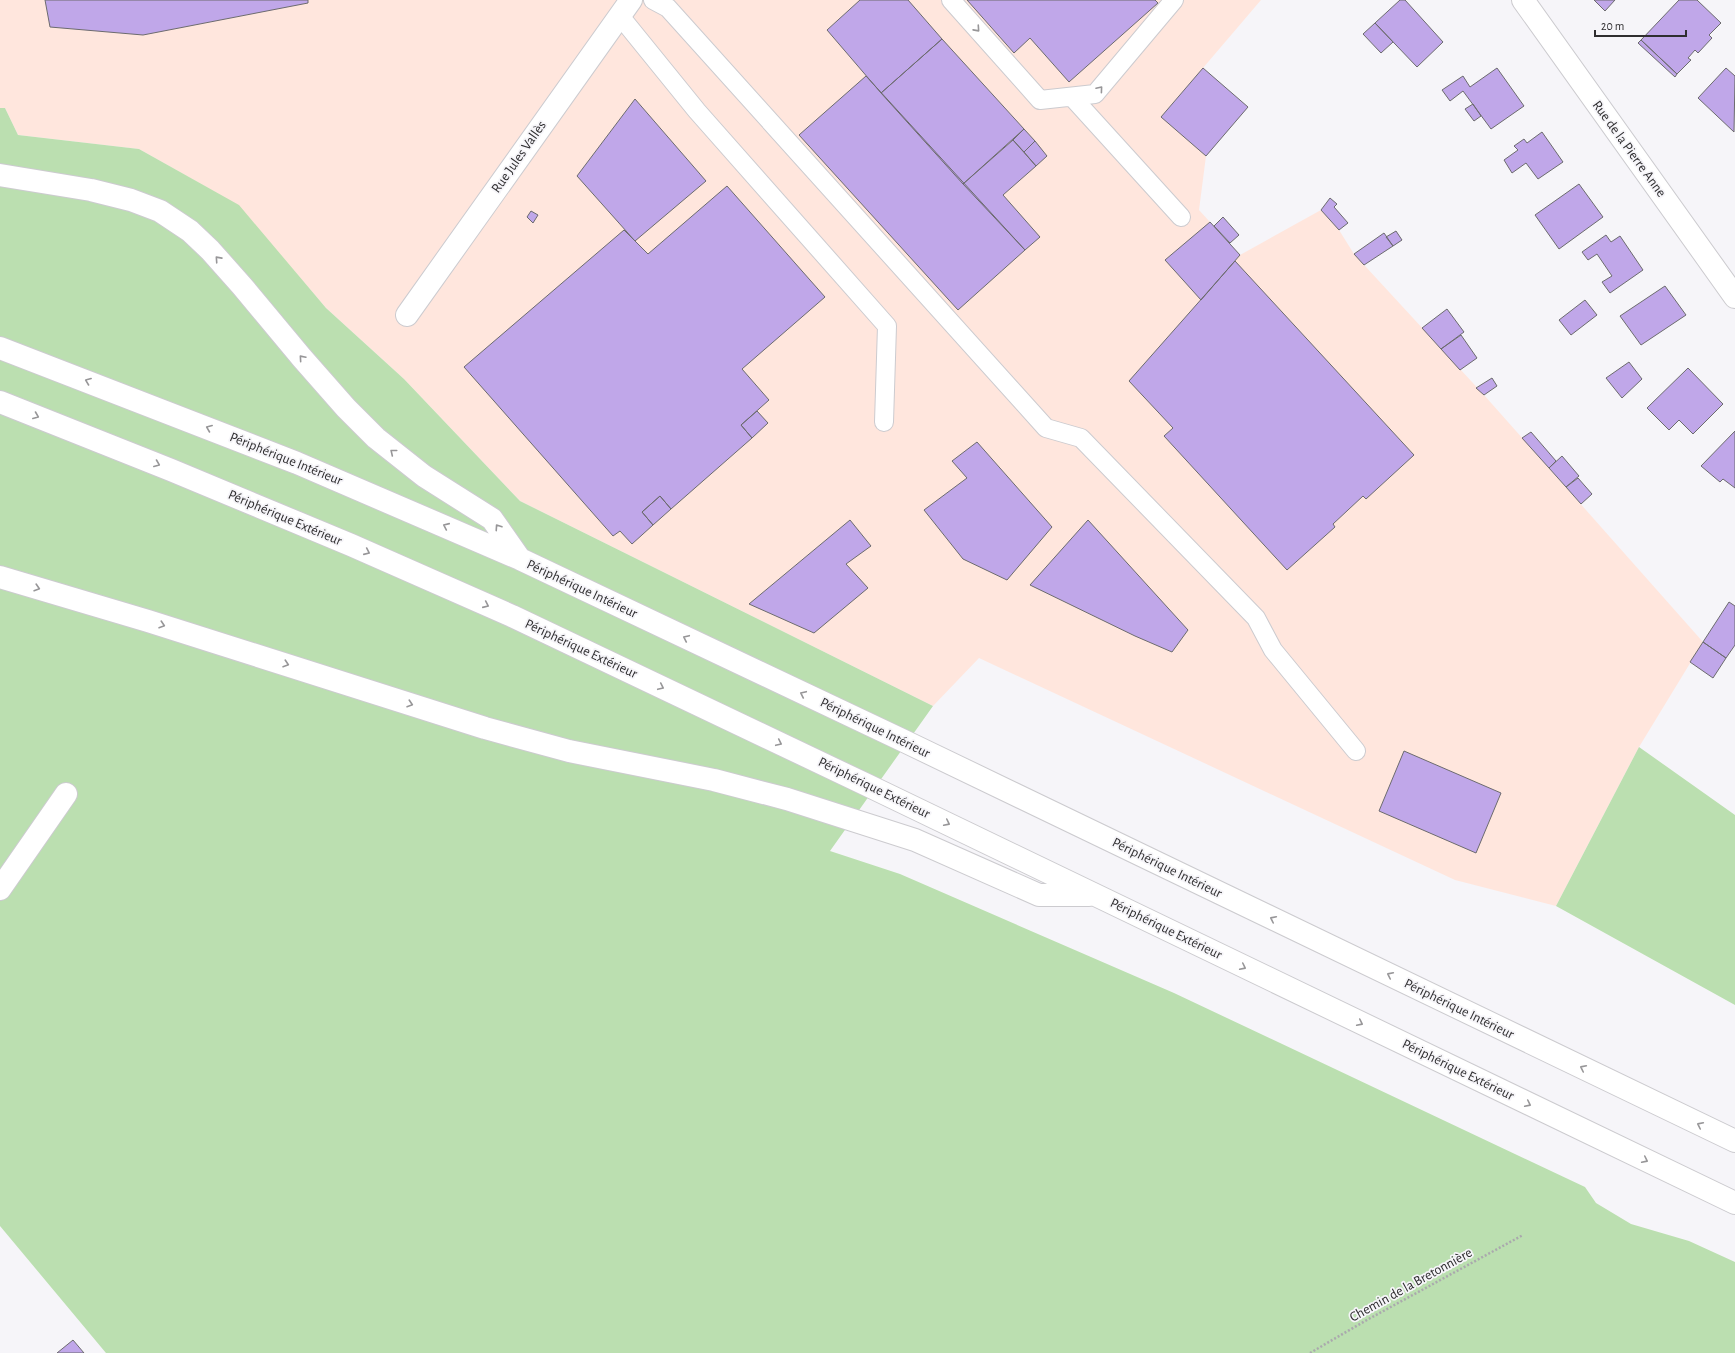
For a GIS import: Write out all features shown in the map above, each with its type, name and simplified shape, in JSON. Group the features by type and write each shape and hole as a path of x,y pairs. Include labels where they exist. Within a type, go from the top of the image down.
{"main road":[{"name":"Rue de la Pierre Anne","path":"1524,0 1735,297"},
{"name":"Rue Jules Vallès","path":"407,315 625,8"},
{"path":"0,175 91,190 131,200 160,211 190,231 210,250 302,358 376,438 424,476 492,519 520,559"},
{"name":"Périphérique Intérieur","path":"0,348 297,463 520,559 923,751 1735,1142"},
{"name":"Périphérique Extérieur","path":"0,402 186,476 351,545 512,616 874,788 1735,1203"},
{"path":"0,576 148,621 485,728 569,751 714,780 787,799 915,840 1039,895 1094,895"},
{"path":"0,889 66,794"}],"lane":[{"path":"653,0 668,8 1046,428 1081,438 1256,618 1273,650 1356,751"},
{"path":"951,0 1040,100 1095,94 1174,0"},
{"path":"625,8 697,111 887,326 884,422"},
{"path":"1072,96 1181,217"}],"path":[{"name":"Chemin de la Bretonnière","path":"1310,1353 1365,1321 1523,1235"}],"shaded area":[{"path":"0,0 1261,0 1162,116 1206,156 1199,210 1240,255 1321,210 1339,230 1354,254 1484,395 1703,642 1639,747 1556,906 1455,880 979,658 933,706 520,501 404,379 326,308 238,205 139,149 18,135 5,108 0,108"}],"green space":[{"path":"0,108 5,108 18,135 139,149 239,205 326,308 404,379 520,501 933,706 830,851 900,874 1174,993 1585,1187 1596,1203 1631,1224 1689,1241 1735,1262 1735,1353 106,1353 0,1226"},
{"path":"1639,747 1735,815 1735,1005 1556,906"}],"building":[{"path":"45,0 308,0 308,3 143,35 50,27"},
{"path":"860,0 908,0 942,39 881,93 827,30"},
{"path":"967,0 1155,0 1158,3 1069,82 1030,38 1014,53"},
{"path":"1400,0 1405,0 1443,42 1417,67 1375,23"},
{"path":"1594,0 1615,0 1605,11"},
{"path":"1679,0 1697,0 1721,23 1709,35 1712,38 1698,53 1695,50 1688,58 1691,60 1677,74 1641,40"},
{"path":"1375,23 1393,42 1381,53 1363,34"},
{"path":"942,39 1024,129 963,184 881,93"},
{"path":"1641,40 1677,74 1675,77 1638,43"},
{"path":"1203,68 1248,107 1206,156 1161,117"},
{"path":"1497,68 1524,106 1491,129 1463,91 1450,101 1442,90 1463,76 1470,87"},
{"path":"1726,68 1735,76 1734,132 1698,98"},
{"path":"866,76 1025,250 958,310 799,135"},
{"path":"635,99 706,181 635,241 577,176"},
{"path":"1473,104 1481,116 1474,121 1465,109"},
{"path":"1024,129 1035,141 1024,152 1013,140"},
{"path":"1542,132 1563,162 1538,179 1526,163 1512,173 1504,160 1518,150 1514,146 1524,139 1527,143"},
{"path":"1013,140 1036,166 1003,195 1040,237 1025,250 963,184"},
{"path":"1035,141 1047,156 1036,166 1024,152"},
{"path":"1579,184 1603,217 1559,249 1535,215"},
{"path":"727,186 825,297 742,369 769,400 741,425 752,438 671,509 660,496 642,512 653,525 632,544 620,531 613,536 464,367 624,230 648,254"},
{"path":"1330,198 1337,204 1334,207 1348,223 1339,230 1321,210"},
{"path":"531,211 538,215 533,223 527,217"},
{"path":"1223,217 1239,235 1230,243 1214,226"},
{"path":"1210,222 1240,255 1201,300 1165,260"},
{"path":"1396,231 1402,240 1393,246 1386,237"},
{"path":"1384,233 1393,246 1364,265 1354,254"},
{"path":"1606,235 1611,242 1620,236 1643,270 1610,293 1602,282 1612,276 1597,254 1588,260 1582,252"},
{"path":"1235,261 1414,455 1366,499 1363,496 1333,524 1335,527 1287,570 1164,436 1173,428 1129,381"},
{"path":"1665,286 1686,315 1641,345 1620,316"},
{"path":"1585,300 1597,315 1571,335 1559,320"},
{"path":"1447,309 1464,332 1441,349 1422,328"},
{"path":"1461,335 1477,358 1460,370 1441,349"},
{"path":"1629,362 1642,379 1622,398 1606,378"},
{"path":"1688,368 1723,404 1693,434 1679,420 1669,430 1647,408"},
{"path":"1492,378 1497,386 1484,395 1476,388"},
{"path":"757,411 768,423 752,438 741,425"},
{"path":"1735,431 1735,488 1723,479 1720,482 1701,466"},
{"path":"1531,432 1556,461 1549,468 1522,438"},
{"path":"977,442 1052,527 1007,580 963,559 924,510 967,478 952,461"},
{"path":"1562,456 1579,476 1566,487 1549,468"},
{"path":"1578,478 1592,494 1581,504 1566,487"},
{"path":"660,496 671,509 653,525 642,512"},
{"path":"850,520 871,546 846,564 868,588 814,633 749,604"},
{"path":"1088,520 1188,630 1172,652 1135,636 1030,585"},
{"path":"1729,602 1735,606 1735,645 1726,658 1703,642"},
{"path":"1703,642 1726,658 1713,678 1690,662"},
{"path":"1404,751 1501,793 1476,853 1379,811"},
{"path":"73,1340 84,1353 57,1353"}]}
